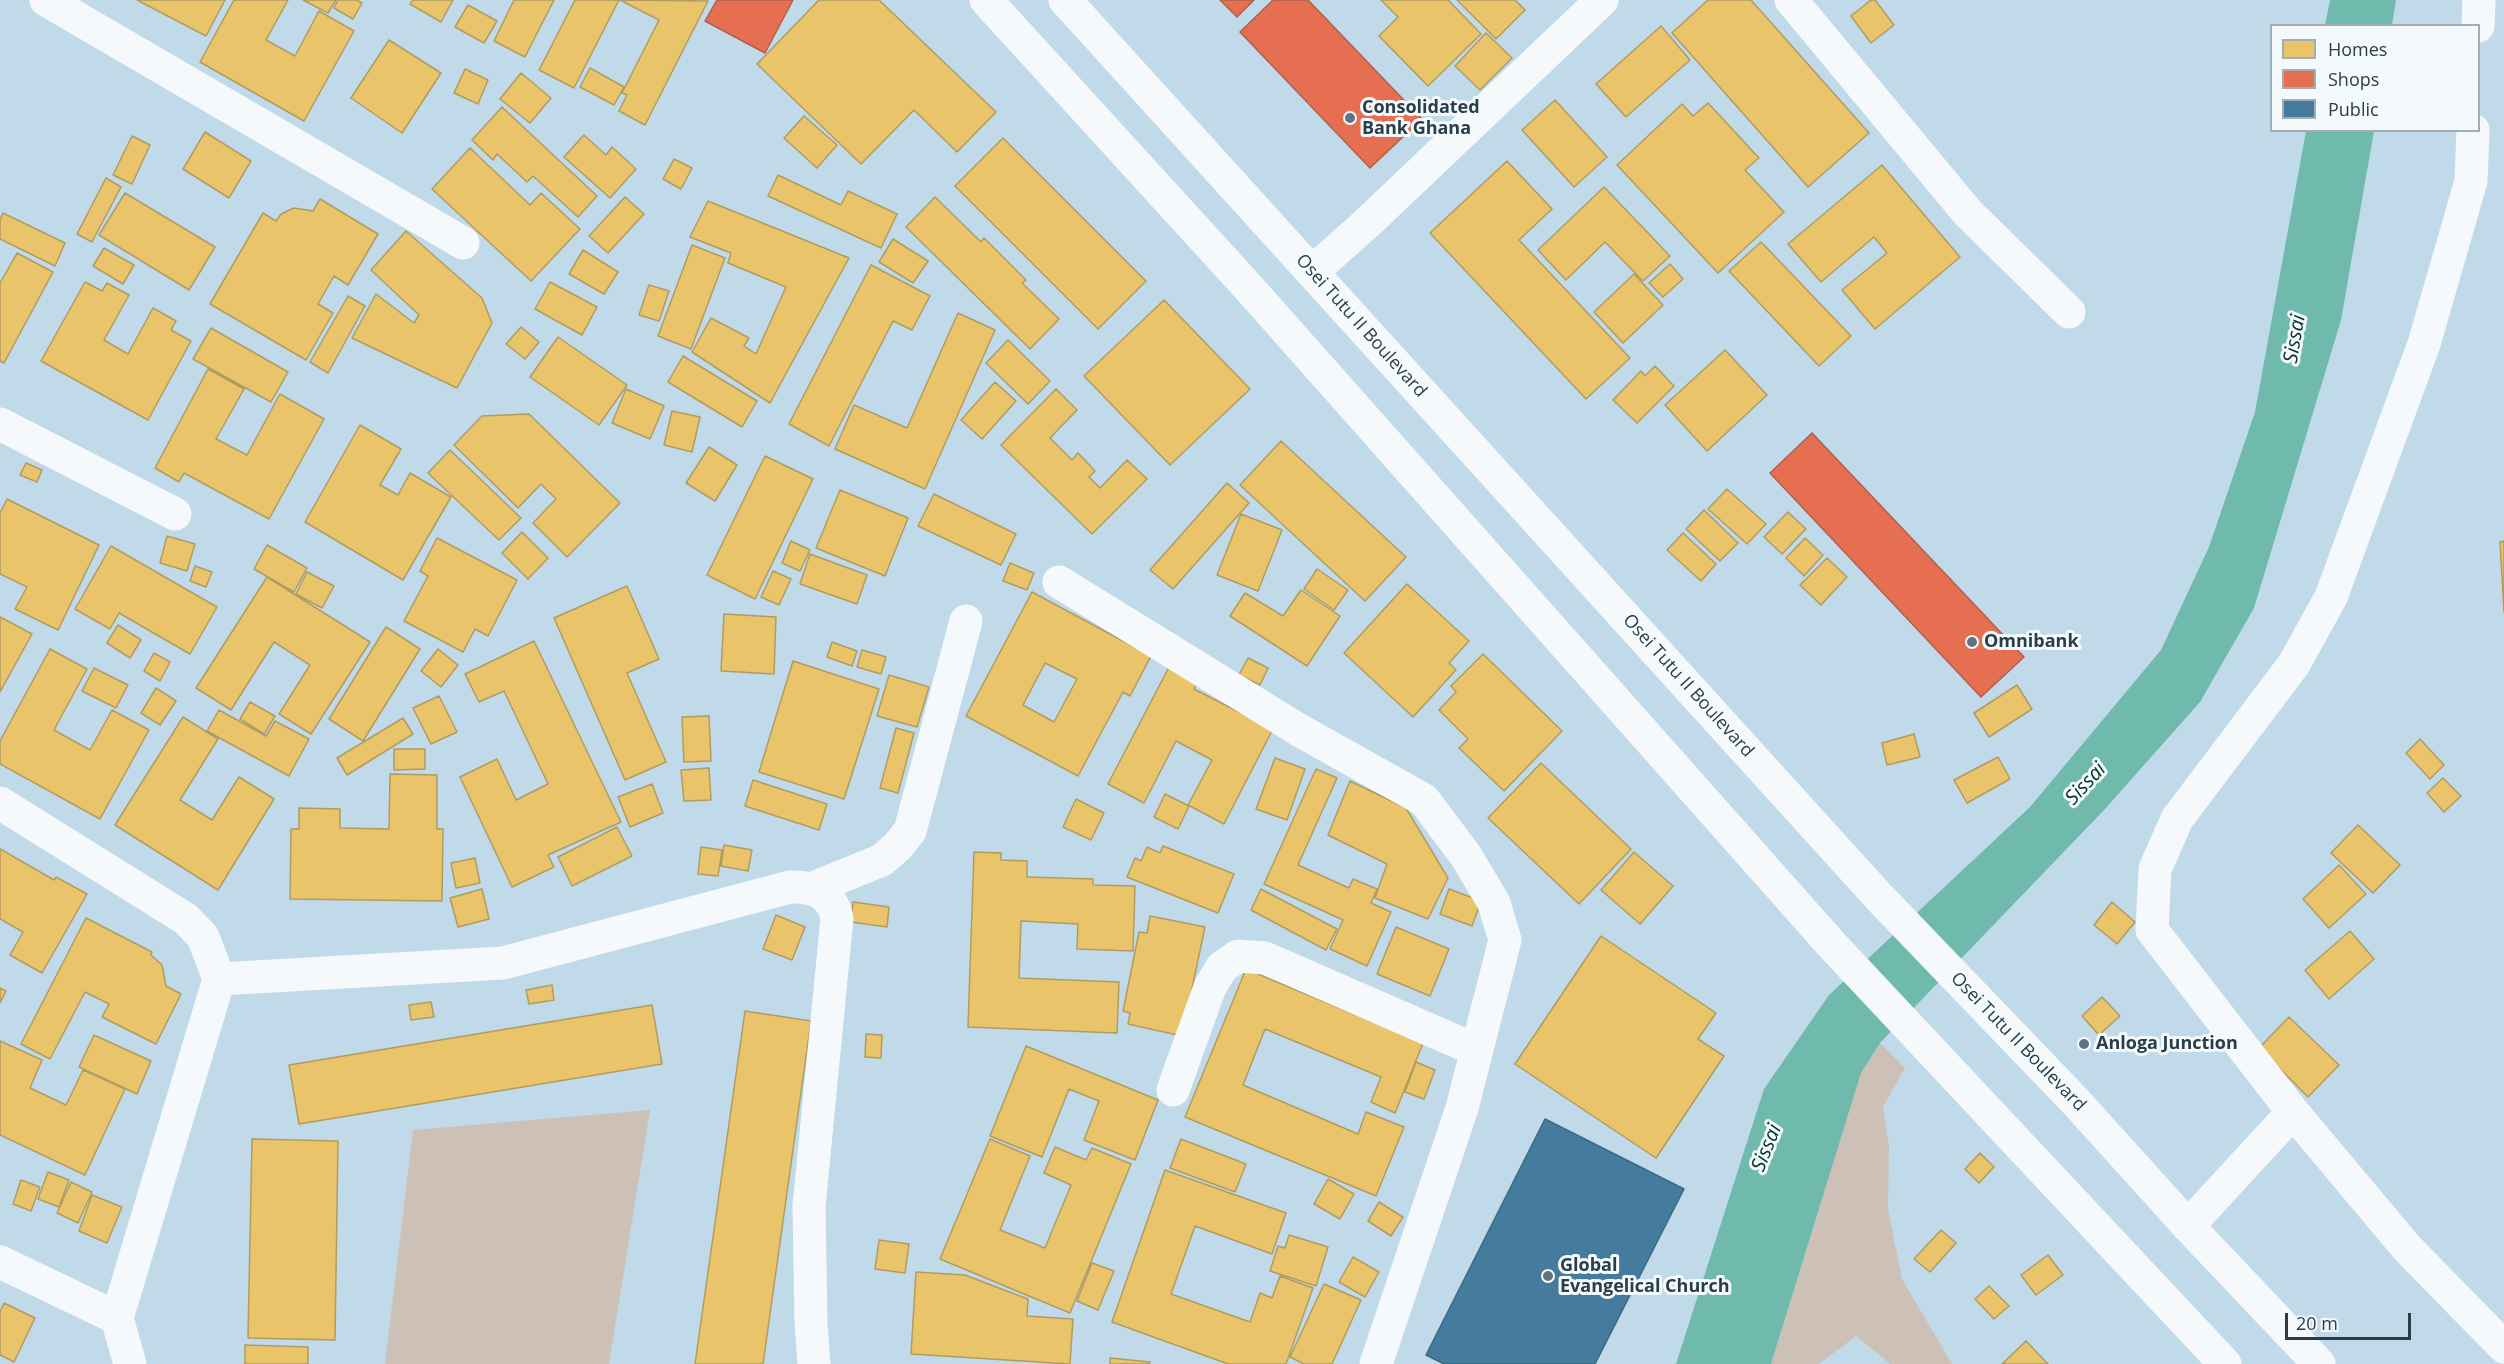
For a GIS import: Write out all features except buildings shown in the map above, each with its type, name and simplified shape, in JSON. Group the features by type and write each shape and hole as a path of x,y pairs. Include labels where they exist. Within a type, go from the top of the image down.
{"street":[{"path":"46,0 463,243"},
{"path":"986,0 1248,287 1832,945 2225,1364"},
{"name":"Osei Tutu II Boulevard","path":"1065,0 1879,897 2076,1102 2188,1226 2319,1364"},
{"path":"1312,272 1366,224 1602,0"},
{"path":"1791,0 1968,213 2069,312"},
{"path":"2478,24 2480,0"},
{"path":"2473,132 2471,181 2424,344 2331,597 2294,664 2177,819 2155,869 2152,930 2293,1112 2407,1248 2504,1347"},
{"path":"0,424 175,514"},
{"path":"1059,582 1299,730 1424,800 1466,856 1494,903 1505,940 1462,1108 1376,1364"},
{"path":"219,979 502,963 790,887 813,888 882,860 910,831 966,621"},
{"path":"0,803 186,919 203,937 219,979 117,1318 130,1364"},
{"path":"813,888 830,900 837,918 809,1206 814,1364"},
{"path":"1173,1090 1210,987 1221,967 1238,956 1265,958 1476,1050"},
{"path":"2188,1226 2293,1112"},
{"path":"0,1262 117,1318"}],"shaded area":[{"path":"1880,1043 1905,1068 1883,1107 1889,1146 1888,1209 1902,1279 1952,1364 1890,1364 1856,1336 1819,1364 1771,1364 1861,1073"},
{"path":"650,1110 609,1364 385,1364 413,1130"}],"water":[{"path":"2330,0 2396,0 2392,24 2325,24"},
{"name":"Sissai","path":"2306,132 2374,132 2341,320 2254,608 2200,702 2105,809 1880,1043 1861,1073 1771,1364 1676,1364 1764,1089 1829,995 2030,807 2161,650 2209,547 2255,412"}],"place":[{"name":"Consolidated Bank Ghana","path":"1350,118"},
{"name":"Omnibank","path":"1972,642"},
{"name":"Anloga Junction","path":"2084,1044"},
{"name":"Global Evangelical Church","path":"1548,1276"}]}
